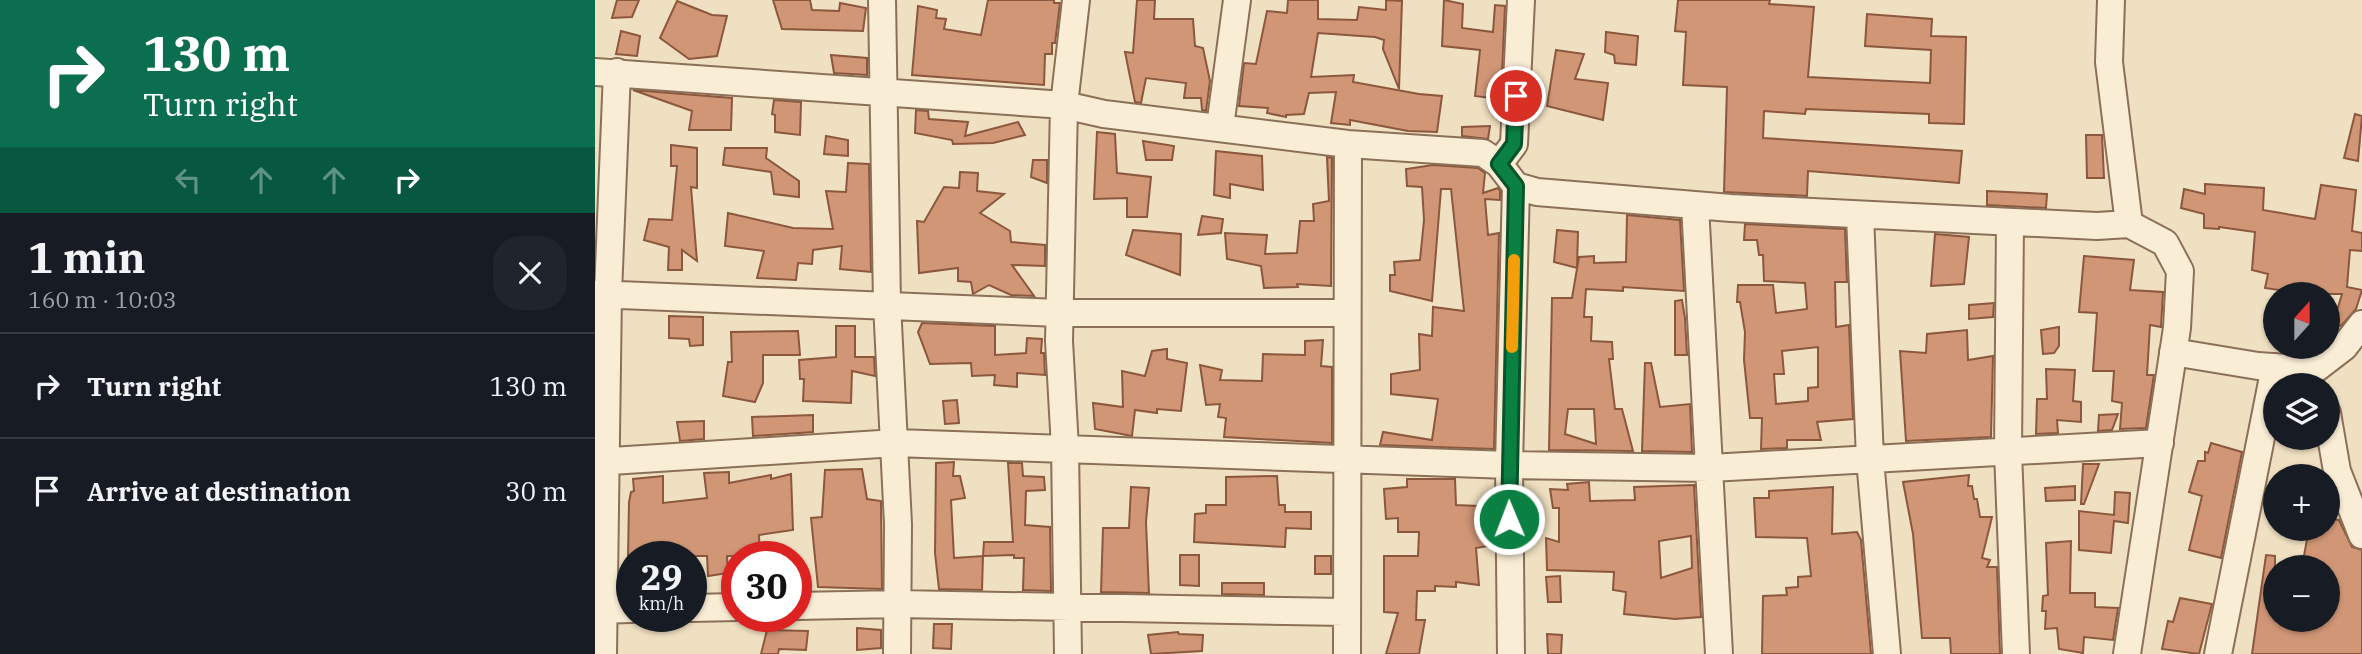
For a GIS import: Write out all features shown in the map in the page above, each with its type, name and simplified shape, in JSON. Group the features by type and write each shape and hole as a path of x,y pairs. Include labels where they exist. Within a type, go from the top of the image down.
{"street":[{"path":"882,0 887,304 896,443 897,654"},
{"path":"1068,654 1065,448 1059,313 1063,105 1076,0"},
{"path":"1220,127 1237,0"},
{"path":"1499,164 1514,144 1521,0"},
{"path":"2111,0 2109,62 2129,224"},
{"path":"603,654 599,610 601,293 606,72 1063,105 1104,114 1348,144 1483,153 1499,164 1516,186 1537,192 1860,215 2097,226 2129,224 2165,243 2180,271 2173,352 2127,654"},
{"path":"1347,654 1345,457 1348,144"},
{"path":"1511,654 1509,465 1516,186"},
{"path":"1695,205 1719,654"},
{"path":"1860,215 1870,459 1887,654"},
{"path":"2010,222 2008,452 2016,654"},
{"path":"601,293 1059,313 1346,313"},
{"path":"2321,373 2362,324"},
{"path":"2173,352 2275,367 2297,373"},
{"path":"2217,654 2275,367"},
{"path":"600,462 896,443 1345,457 1509,465 1710,468 2160,443"},
{"path":"2333,450 2337,471 2362,535"},
{"path":"812,606 898,604 1345,612"}],"building":[{"path":"617,0 639,0 632,17 612,18"},
{"path":"773,0 810,0 812,10 839,11 840,3 866,8 863,31 782,29"},
{"path":"988,0 1054,0 1054,3 1060,3 1052,54 1045,54 1044,85 912,75 918,6 937,10 936,18 946,19 944,29 981,35"},
{"path":"1137,0 1155,0 1154,19 1193,19 1195,46 1203,48 1210,81 1206,111 1202,110 1201,98 1184,98 1186,83 1146,78 1141,103 1135,102 1125,52 1133,53"},
{"path":"1288,0 1318,0 1318,19 1357,20 1359,7 1386,10 1386,0 1402,1 1399,89 1383,49 1384,40 1375,37 1318,33 1311,77 1354,75 1353,82 1442,96 1437,132 1408,131 1350,120 1350,125 1331,123 1336,92 1309,93 1304,114 1286,117 1267,113 1268,108 1239,106 1244,63 1256,64 1267,11 1287,13"},
{"path":"1444,0 1463,4 1462,28 1493,32 1495,5 1505,6 1501,95 1491,95 1490,98 1475,96 1480,50 1442,46"},
{"path":"1678,0 1770,0 1769,4 1814,7 1808,77 1930,83 1931,50 1865,46 1867,14 1932,19 1931,36 1966,37 1964,124 1929,123 1929,114 1806,109 1805,114 1764,111 1763,138 1962,151 1959,183 1808,171 1807,196 1724,192 1727,87 1683,85 1686,32 1675,31"},
{"path":"677,1 712,15 727,16 717,56 689,59 660,38"},
{"path":"621,31 640,36 637,56 616,54"},
{"path":"1606,32 1638,36 1636,65 1615,63 1614,55 1605,52"},
{"path":"1556,50 1584,54 1575,79 1608,83 1603,120 1547,106"},
{"path":"831,55 867,58 867,75 834,73"},
{"path":"633,90 732,98 731,130 689,130 692,111"},
{"path":"774,100 801,102 800,135 775,132 775,115 772,114"},
{"path":"916,110 928,111 929,119 968,122 965,136 1018,122 1025,135 993,143 953,144 952,140 915,133"},
{"path":"2355,114 2362,116 2358,161 2344,158"},
{"path":"1490,126 1488,139 1462,136 1462,127"},
{"path":"1097,132 1115,134 1117,173 1151,177 1147,217 1127,217 1127,198 1094,199"},
{"path":"2086,135 2102,135 2104,178 2087,178"},
{"path":"826,136 848,140 848,156 824,154"},
{"path":"1143,141 1174,146 1172,160 1146,160"},
{"path":"671,145 697,148 697,188 691,187 697,261 682,250 682,270 668,270 669,247 644,240 649,219 672,220 677,166 671,166"},
{"path":"725,148 767,148 766,158 799,181 799,197 774,194 771,172 723,165"},
{"path":"1216,151 1262,156 1263,190 1230,184 1230,198 1214,195"},
{"path":"1327,157 1332,158 1331,286 1297,284 1298,287 1264,288 1261,266 1227,259 1225,233 1267,235 1265,254 1297,253 1300,221 1314,221 1313,204 1329,201"},
{"path":"1033,160 1047,160 1047,183 1031,177"},
{"path":"848,163 869,164 871,272 840,269 842,246 813,250 812,264 798,263 796,280 757,278 764,251 725,246 728,213 793,228 833,229 826,191 846,192"},
{"path":"1433,165 1478,168 1485,173 1483,193 1498,188 1500,191 1500,200 1485,199 1488,235 1499,233 1494,449 1380,445 1383,432 1432,440 1438,399 1391,394 1391,374 1420,370 1419,334 1432,336 1433,307 1464,311 1451,189 1441,189 1432,301 1390,291 1390,275 1395,275 1394,262 1420,260 1424,220 1422,187 1407,186 1406,169"},
{"path":"960,172 978,173 977,191 1004,194 980,213 1010,231 1011,242 1045,245 1045,266 1012,265 1034,296 1011,295 989,285 973,294 971,282 958,281 958,268 919,273 917,221 924,222 944,187 959,188"},
{"path":"2205,184 2264,188 2263,210 2315,219 2321,185 2356,190 2352,231 2362,233 2362,251 2350,250 2347,287 2362,290 2356,309 2340,326 2340,282 2266,282 2268,274 2252,270 2255,232 2219,227 2204,228 2204,214 2181,208 2184,189 2205,194"},
{"path":"1987,191 2047,194 2046,208 1987,205"},
{"path":"1627,215 1680,220 1684,291 1623,287 1623,291 1586,289 1584,317 1592,317 1591,341 1612,342 1613,359 1609,359 1615,409 1622,409 1633,451 1549,450 1552,298 1572,298 1579,257 1594,256 1594,263 1626,262","holes":["1568,409 1594,409 1596,444 1565,434"]},
{"path":"1202,216 1223,219 1221,233 1198,235"},
{"path":"1745,224 1845,229 1847,282 1835,282 1836,327 1849,325 1853,419 1817,422 1821,440 1787,440 1787,448 1761,449 1762,418 1750,418 1744,360 1745,332 1740,302 1737,302 1738,285 1773,285 1776,313 1807,309 1805,283 1764,281 1763,255 1759,255 1757,240 1744,240","holes":["1818,347 1818,387 1808,388 1808,401 1776,404 1774,374 1784,374 1782,351"]},
{"path":"1133,230 1181,234 1180,275 1126,255"},
{"path":"1557,230 1578,232 1577,268 1554,262"},
{"path":"1935,234 1969,237 1964,284 1931,286"},
{"path":"2084,256 2134,260 2130,290 2163,292 2161,327 2150,325 2147,375 2154,375 2146,428 2120,429 2122,403 2112,401 2114,371 2093,371 2097,313 2079,312"},
{"path":"1682,300 1687,355 1675,355 1675,301"},
{"path":"1994,303 1993,317 1969,319 1969,305"},
{"path":"669,316 703,317 703,345 690,346 689,339 669,338"},
{"path":"922,323 995,326 995,355 1026,353 1027,338 1042,339 1041,353 1044,353 1045,375 1017,373 1017,387 994,385 995,375 972,376 971,363 930,364 918,332"},
{"path":"836,326 855,326 855,357 874,357 875,376 852,371 851,403 803,401 804,379 800,379 799,360 836,357"},
{"path":"2059,327 2059,346 2054,353 2043,354 2041,330"},
{"path":"1967,330 1968,360 1993,356 1991,437 1906,441 1900,351 1926,353 1927,334"},
{"path":"798,331 800,355 763,355 763,383 755,402 723,396 728,362 732,362 731,332"},
{"path":"1323,340 1321,366 1332,367 1332,443 1224,437 1226,418 1218,417 1220,404 1206,405 1200,365 1222,370 1220,380 1262,381 1263,354 1305,355 1305,341"},
{"path":"1167,349 1167,359 1187,363 1181,411 1157,409 1157,413 1135,410 1132,436 1095,429 1093,403 1123,407 1122,371 1145,376 1152,351"},
{"path":"1645,363 1651,363 1660,407 1690,404 1692,452 1642,451"},
{"path":"2046,369 2075,370 2073,401 2081,402 2081,422 2057,420 2058,433 2036,434 2037,399 2047,399"},
{"path":"957,400 959,423 945,424 943,401"},
{"path":"2118,414 2112,430 2098,431 2099,415"},
{"path":"813,415 813,432 753,436 752,417"},
{"path":"704,421 704,439 680,441 677,422"},
{"path":"2211,443 2242,452 2221,558 2189,550 2202,496 2189,492 2198,461 2205,461 2205,452 2208,453"},
{"path":"954,462 953,476 960,476 965,498 951,500 954,558 983,556 982,590 939,589 935,553 936,463"},
{"path":"1008,463 1022,463 1023,476 1044,477 1045,490 1026,491 1025,525 1050,527 1051,591 1023,590 1024,558 1014,558 1014,555 983,556 984,542 1013,542"},
{"path":"2083,464 2099,464 2084,504 2081,504"},
{"path":"862,469 867,499 881,501 882,589 818,587 811,518 822,517 825,470"},
{"path":"729,472 729,483 791,474 793,530 759,535 759,541 721,541 721,574 708,576 707,541 628,541 629,502 631,492 634,491 633,479 663,476 663,503 707,498 704,473"},
{"path":"1969,475 1968,486 1972,486 1980,517 1992,517 1982,558 1990,560 1987,567 1997,567 2000,654 1951,654 1950,638 1922,638 1913,534 1903,482"},
{"path":"1277,476 1279,505 1285,505 1285,512 1311,512 1311,529 1286,528 1285,547 1194,542 1195,514 1206,513 1206,505 1226,505 1226,477"},
{"path":"1407,479 1455,479 1456,505 1478,506 1477,511 1494,512 1494,545 1476,548 1479,585 1456,582 1456,587 1435,586 1435,591 1417,591 1416,620 1425,620 1419,654 1386,654 1398,613 1384,612 1384,556 1418,556 1419,532 1398,532 1398,518 1386,519 1384,489 1407,487"},
{"path":"1589,482 1590,501 1635,500 1634,487 1694,485 1701,617 1675,619 1624,614 1626,592 1613,590 1614,572 1547,570 1546,538 1559,542 1559,508 1553,508 1550,489 1568,490 1567,484","holes":["1691,536 1692,568 1661,578 1659,541"]},
{"path":"2075,486 2075,500 2046,501 2045,488"},
{"path":"1131,487 1149,488 1146,522 1149,593 1101,592 1103,528 1129,528"},
{"path":"1833,487 1832,534 1857,532 1861,540 1871,654 1762,654 1763,596 1787,595 1786,588 1798,587 1798,577 1811,576 1807,538 1756,537 1754,498 1769,498 1769,491"},
{"path":"2115,492 2130,493 2128,523 2114,521 2111,553 2079,550 2079,511 2114,515"},
{"path":"2340,522 2352,547 2362,550 2362,654 2252,654 2263,576 2263,632 2340,632 2340,555 2304,555 2307,541 2340,541"},
{"path":"2071,541 2070,593 2095,593 2095,607 2118,608 2113,640 2084,637 2083,653 2059,649 2057,628 2045,629 2046,611 2042,611 2043,596 2048,595 2046,543"},
{"path":"1180,555 1199,555 1199,586 1180,585"},
{"path":"1315,556 1331,556 1331,574 1315,574"},
{"path":"1560,576 1561,602 1548,602 1546,577"},
{"path":"1222,583 1264,583 1264,595 1222,594"},
{"path":"2180,598 2212,604 2199,654 2162,649 2168,621 2173,622"},
{"path":"934,624 952,624 951,649 933,648"},
{"path":"857,628 881,630 881,648 857,650"},
{"path":"766,632 808,632 806,650 779,649 778,654 761,654"},
{"path":"1178,632 1203,635 1202,651 1151,654 1148,635"},
{"path":"1547,634 1562,635 1561,654 1548,654"}],"slow traffic":[{"path":"1512,347 1514,260"}],"route":[{"path":"1509,519 1516,186 1499,164 1514,144 1516,96"}]}
